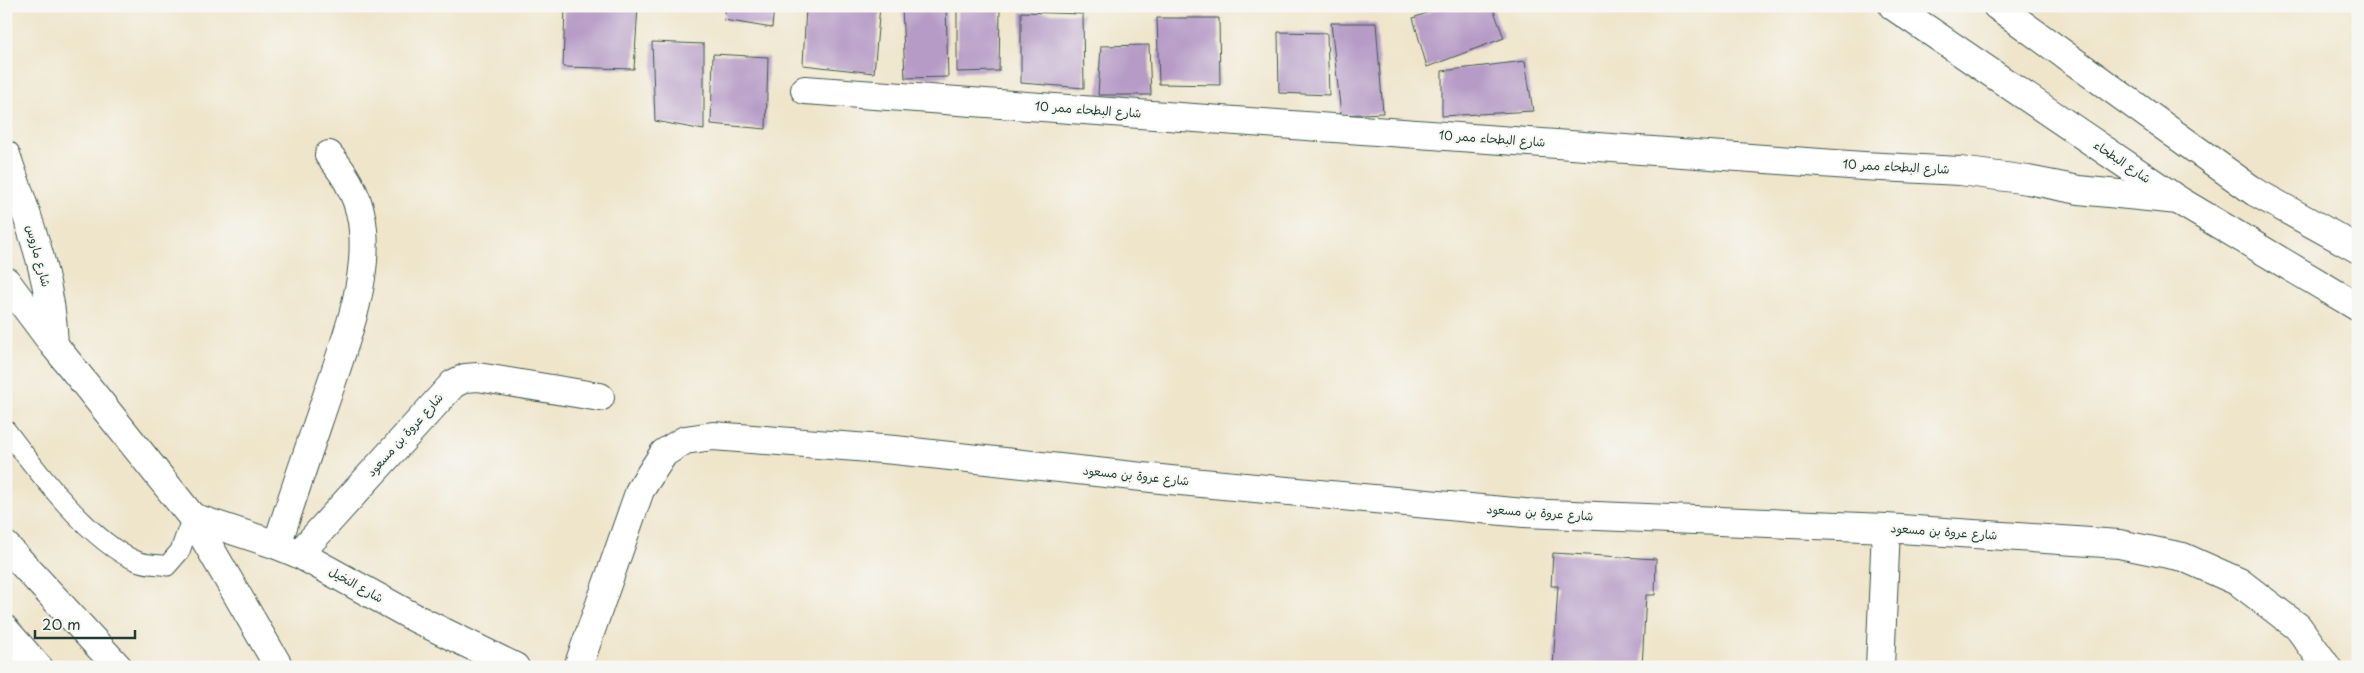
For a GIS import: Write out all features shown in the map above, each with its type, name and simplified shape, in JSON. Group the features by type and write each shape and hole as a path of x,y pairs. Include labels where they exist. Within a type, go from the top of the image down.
{"main road":[{"name":"شارع البطحاء","path":"1894,6 2178,200 2358,307"},
{"path":"1997,6 2255,192 2358,249"},
{"name":"شارع البطحاء ممر 10","path":"804,90 1960,171 2028,180 2078,190 2178,200"},
{"name":"شارع ماروس","path":"6,155 13,208 45,270 53,324 54,345"},
{"path":"288,549 352,320 363,260 363,229 357,200 343,172 329,155"},
{"path":"6,281 54,345 192,517 279,667"},
{"name":"شارع عروة بن مسعود","path":"288,549 453,384 465,378 478,377 600,397"},
{"name":"شارع عروة بن مسعود","path":"578,667 640,490 664,453 685,440 713,436 895,450 1180,481 1524,513 1886,528 2118,544 2183,557 2239,582 2298,627 2328,667"},
{"name":"شارع النخيل","path":"192,517 288,549 417,619 515,667"},
{"path":"1880,667 1886,528"},
{"path":"6,546 118,667"}],"lane":[{"path":"6,430 55,492 99,538 137,562 167,566 180,551 192,517"},
{"path":"6,624 44,667"},
{"path":"6,650 20,667"}],"building":[{"path":"565,6 638,6 634,69 563,67"},
{"path":"726,6 774,6 772,28 724,20"},
{"path":"806,6 880,6 874,73 803,65"},
{"path":"902,6 946,6 948,77 905,78"},
{"path":"1445,6 1492,6 1504,38 1427,67 1413,18"},
{"path":"957,8 1000,10 999,71 957,72"},
{"path":"1021,12 1083,14 1084,88 1021,83"},
{"path":"1157,18 1219,18 1220,85 1159,84"},
{"path":"1331,23 1376,23 1383,113 1341,115"},
{"path":"1278,32 1327,33 1329,95 1279,93"},
{"path":"652,42 704,44 704,130 655,121"},
{"path":"1149,45 1151,95 1098,95 1101,46"},
{"path":"713,54 768,57 766,129 711,124"},
{"path":"1525,61 1533,111 1442,116 1442,71"},
{"path":"1553,553 1656,559 1655,595 1646,595 1642,667 1553,667 1558,586 1551,586"}]}
